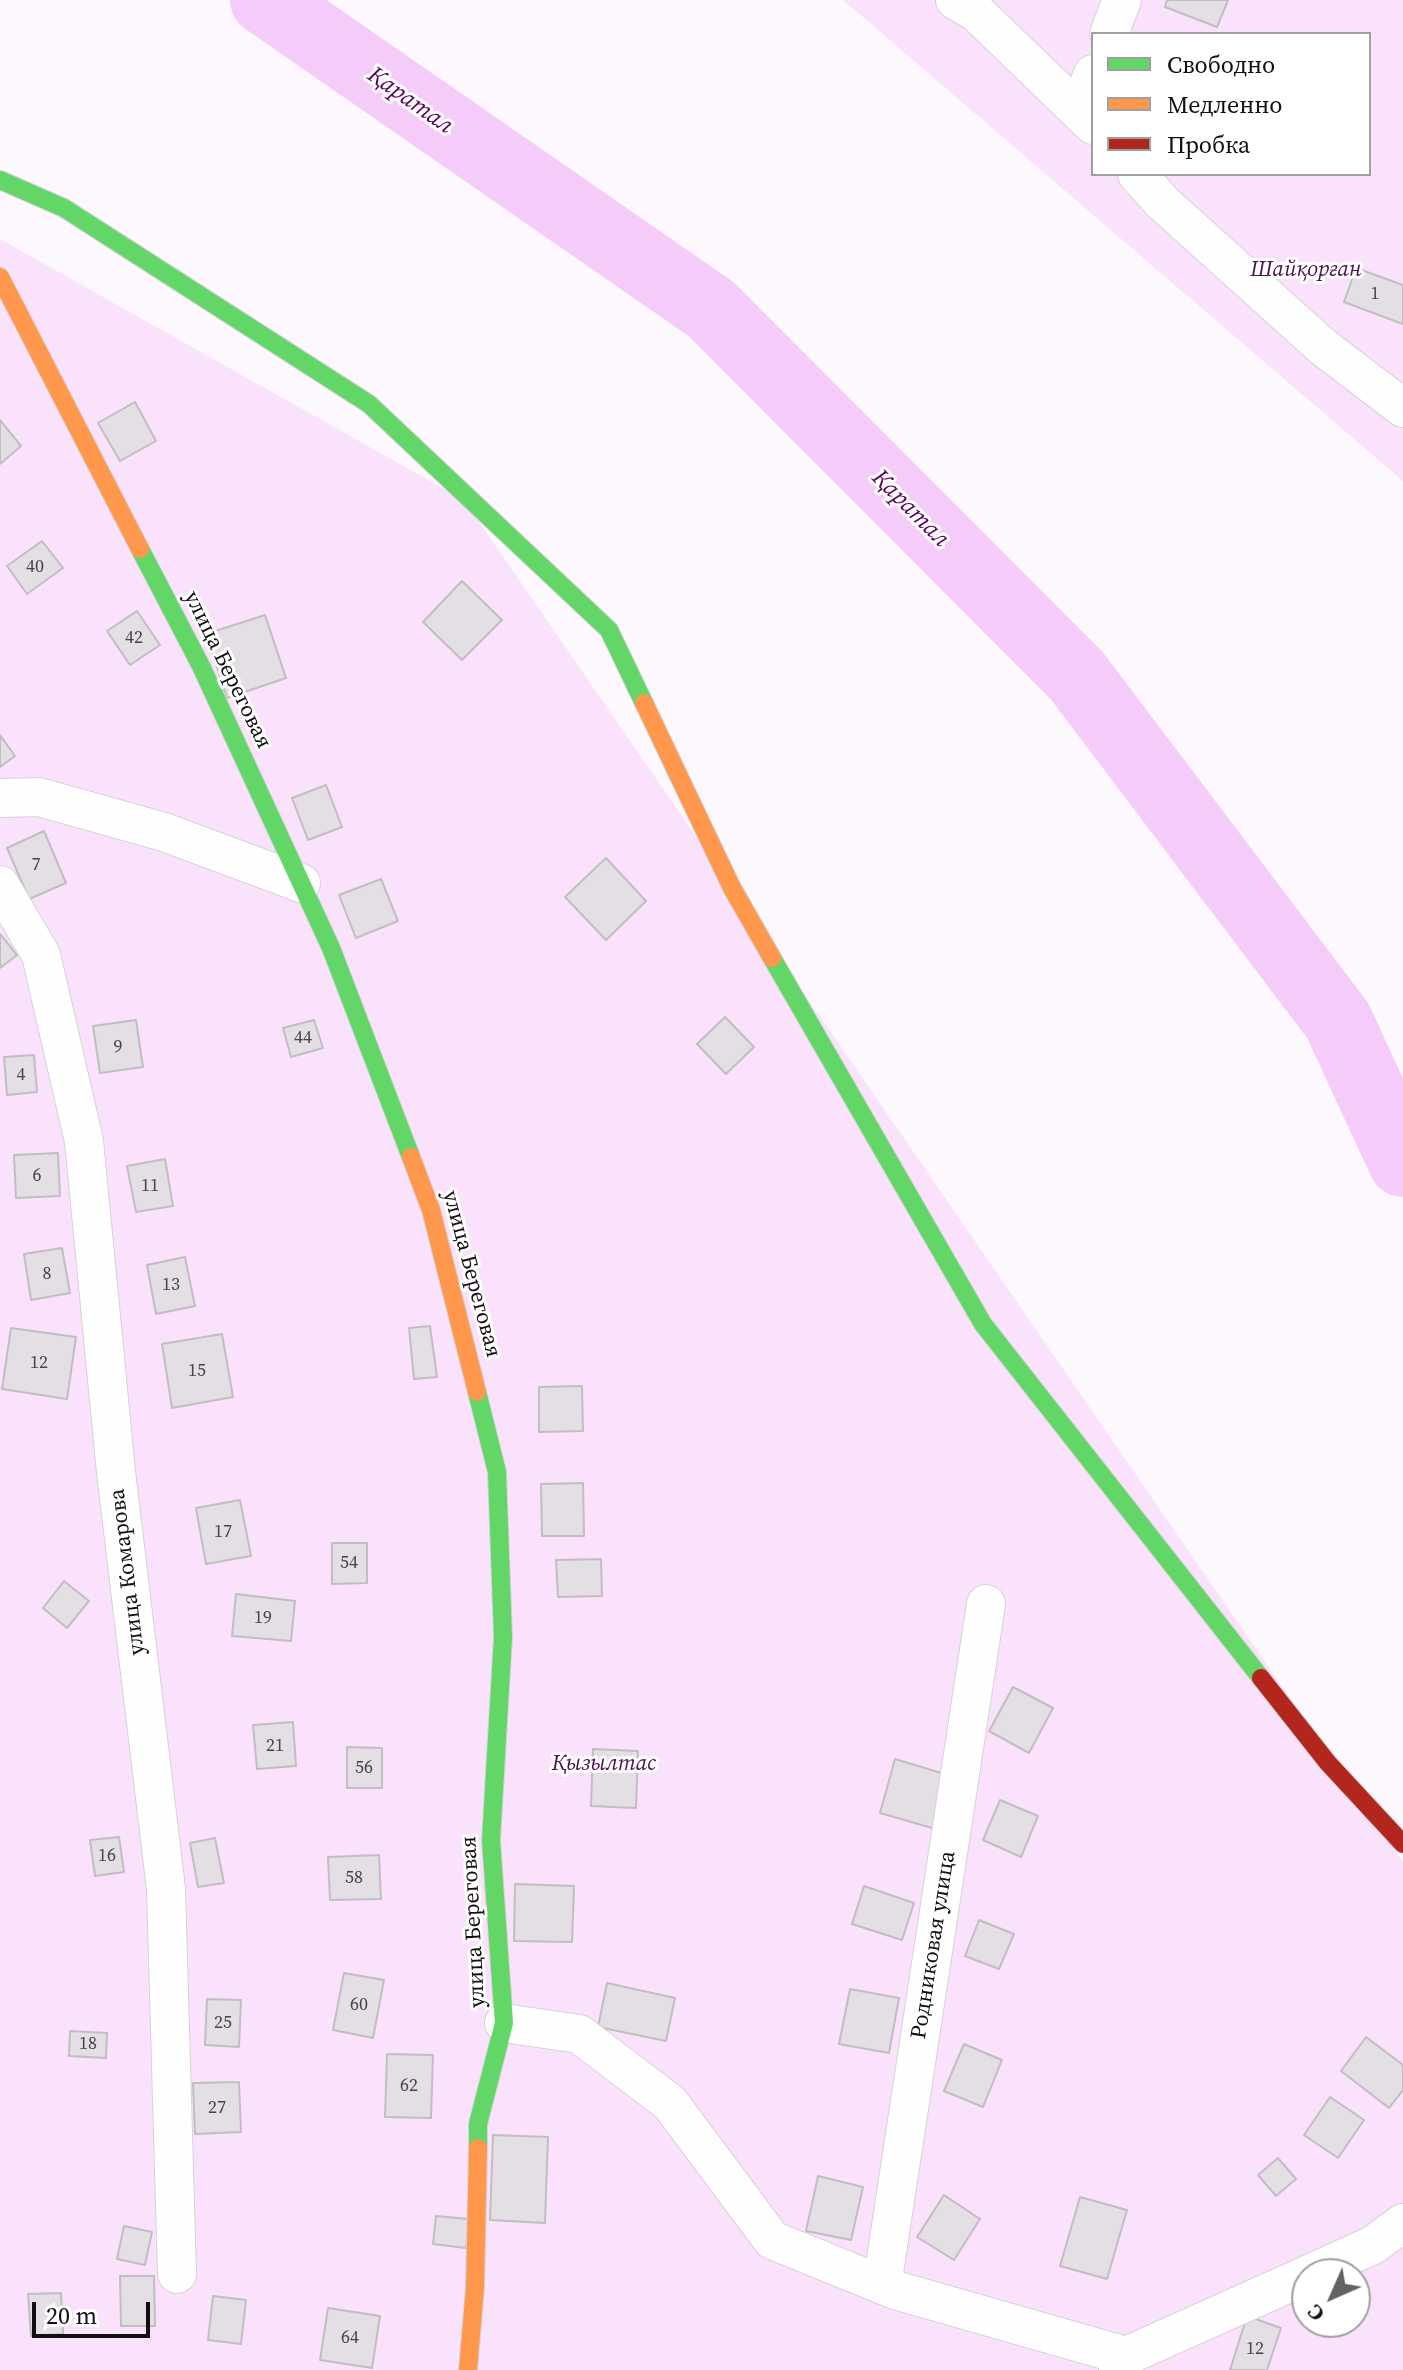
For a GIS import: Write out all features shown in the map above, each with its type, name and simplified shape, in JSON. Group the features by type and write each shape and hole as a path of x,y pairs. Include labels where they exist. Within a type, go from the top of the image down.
{"street":[{"path":"955,0 977,13 1086,118"},
{"path":"1110,32 1122,0"},
{"path":"1086,118 1091,87"},
{"path":"1139,176 1163,203 1323,347 1403,408"},
{"path":"0,180 64,208 369,404 609,630 732,888 983,1324 1328,1763 1403,1844"},
{"name":"улица Береговая","path":"0,277 201,666 331,948 431,1210 497,1472 503,1637 491,1840 504,2023 478,2124 475,2287 468,2370"},
{"path":"0,798 39,797 164,832 301,883"},
{"name":"улица Комарова","path":"0,885 41,955 84,1141 116,1472 166,1889 177,2274"},
{"name":"Родниковая улица","path":"882,2285 986,1604"},
{"path":"504,2023 579,2034 670,2103 772,2240 882,2285 1122,2363 1291,2282"},
{"path":"1344,2258 1373,2245 1403,2223"}],"green space":[{"name":"Шайқорған","path":"843,0 1403,0 1403,481"},
{"name":"Қызылтас","path":"0,239 464,500 1403,1862 1403,2370 0,2370"}],"building":[{"path":"1167,0 1228,0 1217,27 1165,7"},
{"path":"1356,268 1403,285 1403,324 1344,302"},
{"path":"135,402 156,441 120,461 98,423"},
{"path":"0,420 21,446 0,464"},
{"path":"42,541 63,568 27,594 7,566"},
{"path":"462,581 502,620 462,660 423,622"},
{"path":"137,611 160,645 130,665 107,631"},
{"path":"265,615 286,678 227,698 206,634"},
{"path":"0,735 15,756 0,767"},
{"path":"326,785 342,827 308,840 292,798"},
{"path":"44,831 66,883 29,899 7,848"},
{"path":"606,858 646,901 606,940 565,897"},
{"path":"381,879 398,921 356,938 339,895"},
{"path":"0,934 17,955 0,968"},
{"path":"725,1017 754,1047 726,1074 697,1044"},
{"path":"136,1020 143,1067 100,1073 93,1026"},
{"path":"314,1020 323,1048 291,1057 283,1028"},
{"path":"34,1055 37,1092 7,1095 4,1057"},
{"path":"58,1153 60,1196 16,1198 14,1155"},
{"path":"165,1159 173,1206 136,1212 127,1166"},
{"path":"62,1248 70,1293 31,1300 24,1254"},
{"path":"185,1257 195,1306 156,1314 147,1265"},
{"path":"430,1326 437,1377 414,1379 409,1328"},
{"path":"11,1328 76,1337 67,1399 2,1389"},
{"path":"222,1334 233,1397 172,1408 162,1344"},
{"path":"582,1386 583,1431 539,1432 539,1387"},
{"path":"583,1483 584,1536 542,1536 541,1484"},
{"path":"240,1500 251,1556 206,1564 196,1508"},
{"path":"332,1543 367,1543 367,1583 332,1584"},
{"path":"601,1559 602,1596 558,1597 556,1560"},
{"path":"64,1581 89,1601 67,1628 43,1608"},
{"path":"236,1594 295,1601 291,1641 232,1636"},
{"path":"1013,1687 1053,1708 1029,1753 989,1731"},
{"path":"293,1722 296,1766 257,1769 253,1725"},
{"path":"347,1747 382,1748 382,1788 347,1788"},
{"path":"593,1749 638,1751 636,1808 591,1806"},
{"path":"895,1759 948,1775 932,1828 880,1813"},
{"path":"1000,1800 1038,1816 1021,1857 983,1840"},
{"path":"119,1837 124,1872 95,1876 90,1840"},
{"path":"215,1838 224,1883 198,1887 190,1843"},
{"path":"379,1855 381,1899 330,1900 328,1857"},
{"path":"515,1884 574,1886 572,1942 514,1941"},
{"path":"864,1886 914,1903 902,1940 852,1924"},
{"path":"979,1920 1014,1934 999,1969 965,1956"},
{"path":"344,1973 384,1980 373,2038 333,2030"},
{"path":"607,1983 675,1998 666,2041 598,2027"},
{"path":"850,1989 899,1998 889,2053 839,2044"},
{"path":"207,1999 241,2000 239,2047 205,2045"},
{"path":"70,2031 107,2033 106,2058 69,2056"},
{"path":"1366,2037 1403,2065 1403,2090 1389,2108 1341,2071"},
{"path":"964,2044 1002,2060 983,2107 944,2091"},
{"path":"387,2054 433,2055 431,2118 385,2117"},
{"path":"239,2082 241,2132 195,2134 193,2083"},
{"path":"1330,2097 1364,2120 1338,2158 1304,2135"},
{"path":"493,2135 548,2137 545,2223 490,2220"},
{"path":"1278,2158 1296,2179 1276,2196 1258,2175"},
{"path":"818,2176 863,2187 851,2240 806,2231"},
{"path":"944,2195 980,2219 954,2260 917,2237"},
{"path":"1080,2197 1127,2210 1107,2279 1060,2266"},
{"path":"436,2216 469,2219 466,2248 433,2244"},
{"path":"124,2226 152,2232 145,2265 117,2259"},
{"path":"120,2276 154,2276 155,2326 121,2326"},
{"path":"61,2293 63,2334 31,2336 28,2294"},
{"path":"213,2296 246,2300 241,2344 208,2340"},
{"path":"328,2308 380,2316 372,2368 320,2360"},
{"path":"1247,2316 1281,2328 1267,2370 1230,2370"}],"waterway":[{"name":"Қаратал","path":"265,0 711,309 1077,676 1338,1021 1403,1162"}],"traffic: fast":[{"path":"0,180 64,208 369,404 609,630 644,703"},
{"path":"140,549 201,666 331,948 411,1157"},
{"path":"772,958 983,1324 1261,1678"},
{"path":"477,1392 497,1472 503,1637 491,1840 504,2023 478,2124 478,2148"}],"traffic: slow":[{"path":"0,277 140,549"},
{"path":"644,703 732,888 772,958"},
{"path":"411,1157 431,1210 477,1392"},
{"path":"468,2370 475,2287 478,2148"}],"traffic: jam":[{"path":"1261,1678 1328,1763 1403,1844"}]}
